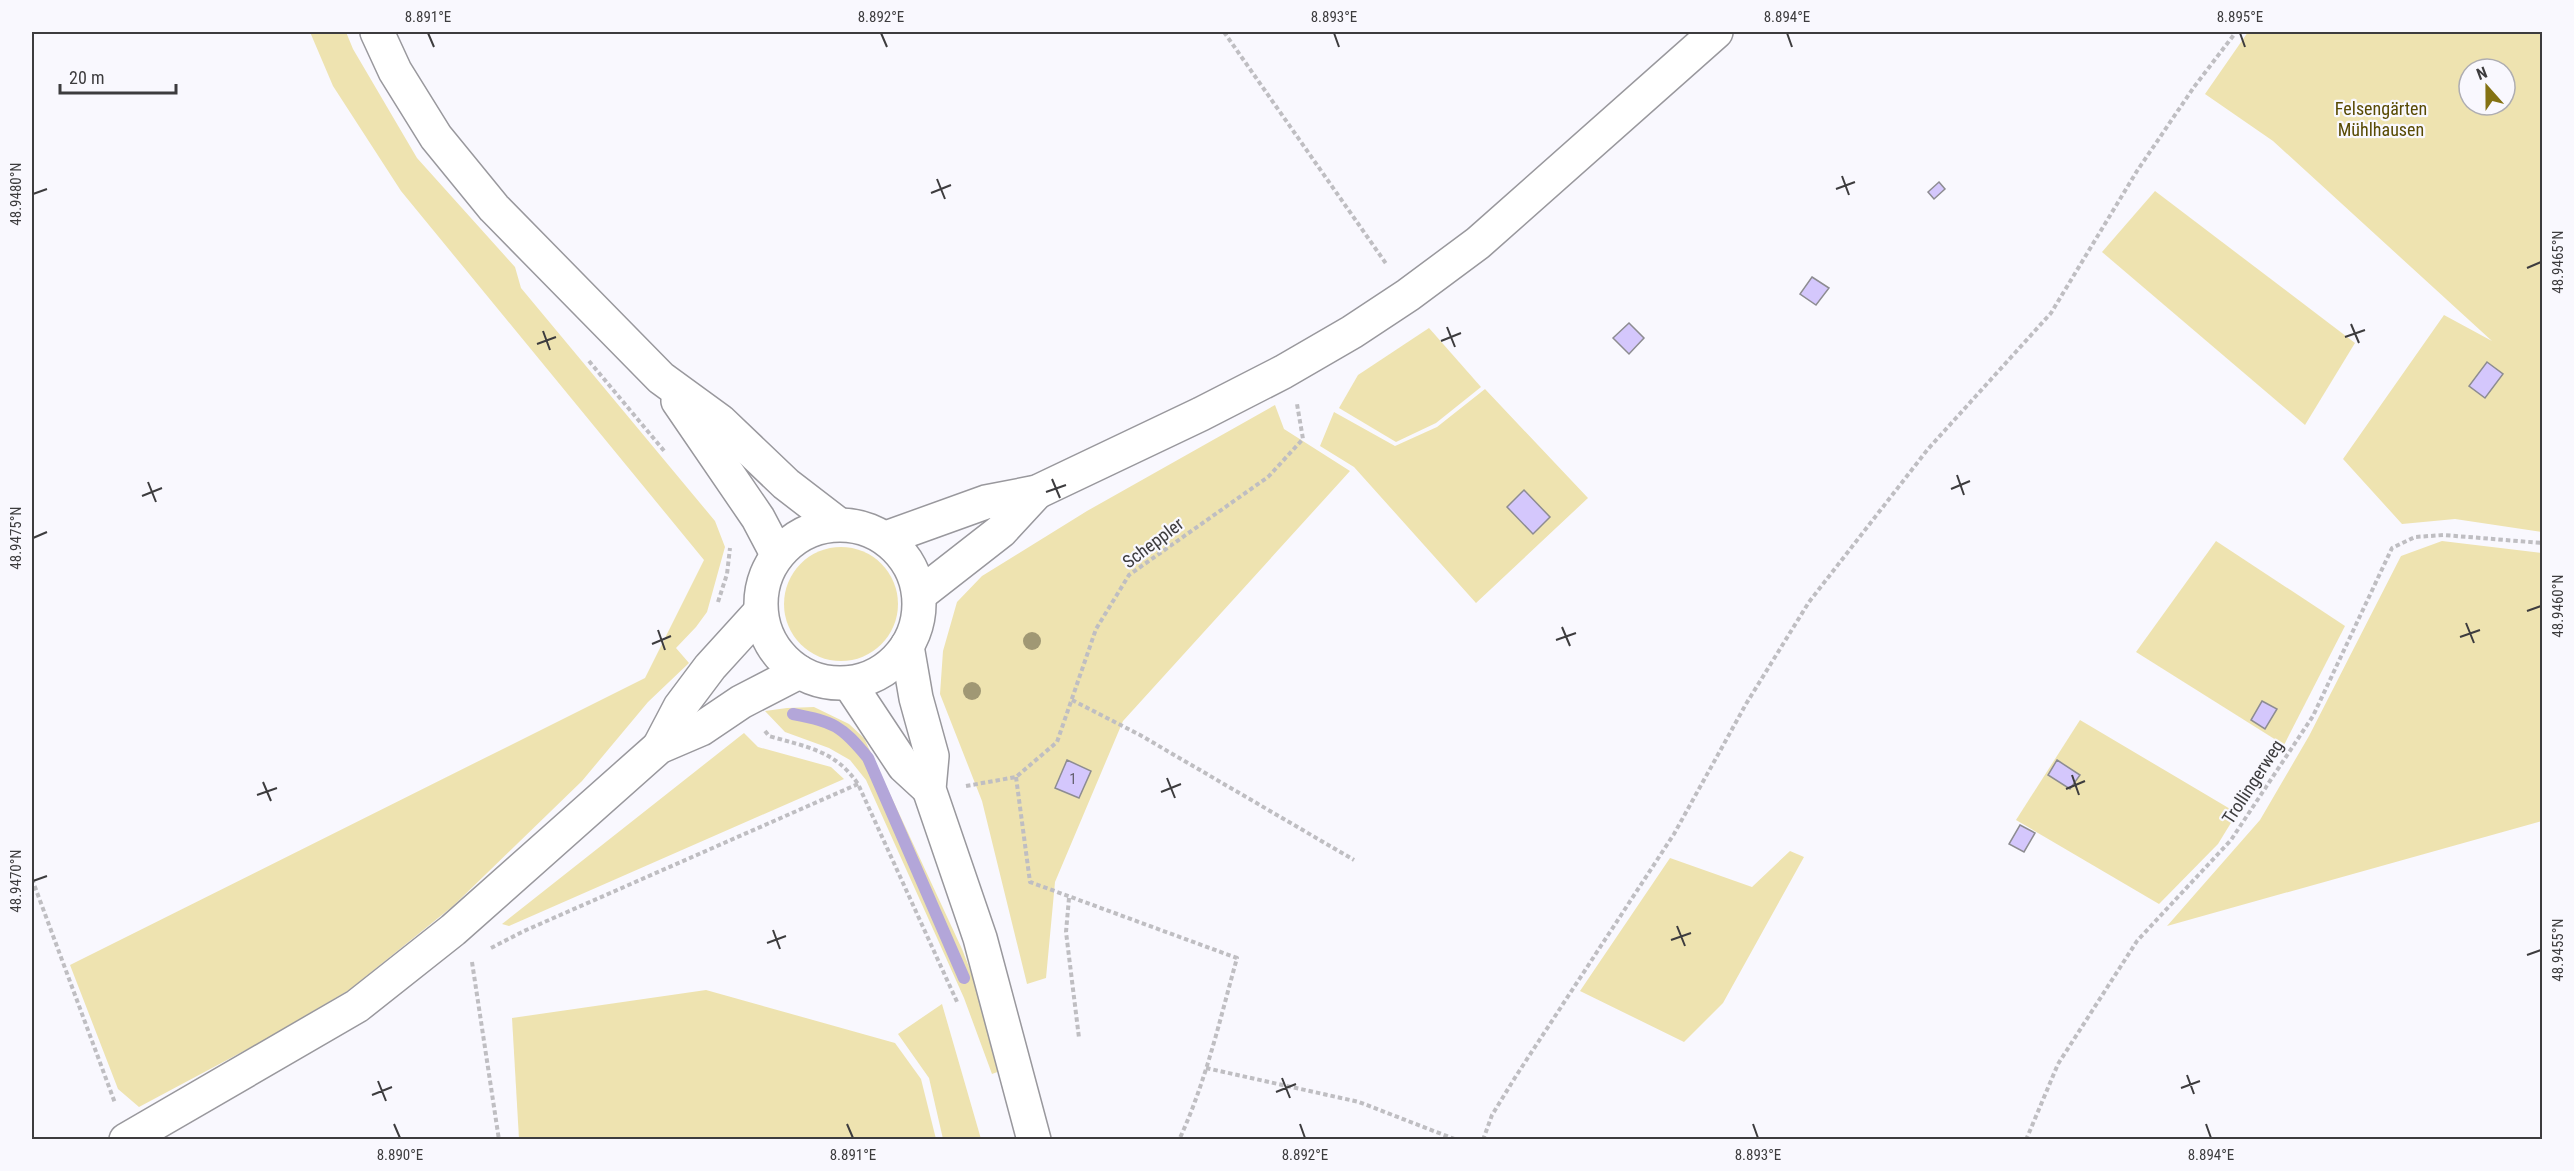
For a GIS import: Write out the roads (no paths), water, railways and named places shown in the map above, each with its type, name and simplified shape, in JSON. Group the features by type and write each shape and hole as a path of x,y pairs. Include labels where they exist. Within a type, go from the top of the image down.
{"street":[{"path":"376,32 412,100 436,137 526,241 661,378 733,479 758,518 777,554"},
{"path":"885,538 986,502 1037,492 1283,372 1408,295 1478,243 1525,204 1716,32"},
{"path":"661,378 720,421 786,484 838,524"},
{"path":"919,596 1001,531 1037,492"},
{"path":"838,524 863,528 885,538 902,554 914,574 919,596 918,622 907,646 892,664 872,677 849,683 823,682 799,672 780,656 767,636 760,612 763,582 777,554 794,538 815,528 838,524"},
{"path":"659,747 680,707 710,667 760,612"},
{"path":"907,646 916,698 932,756 929,789 980,938 1035,1140"},
{"path":"127,1139 357,1006 453,930 659,747 701,729 741,702 799,672"},
{"path":"849,683 904,766 929,789"}],"waterway":[{"path":"793,714 836,727 851,738 868,758 964,978"}],"park label":[{"name":"Felsengärten Mühlhausen","path":"2381,119"}]}
